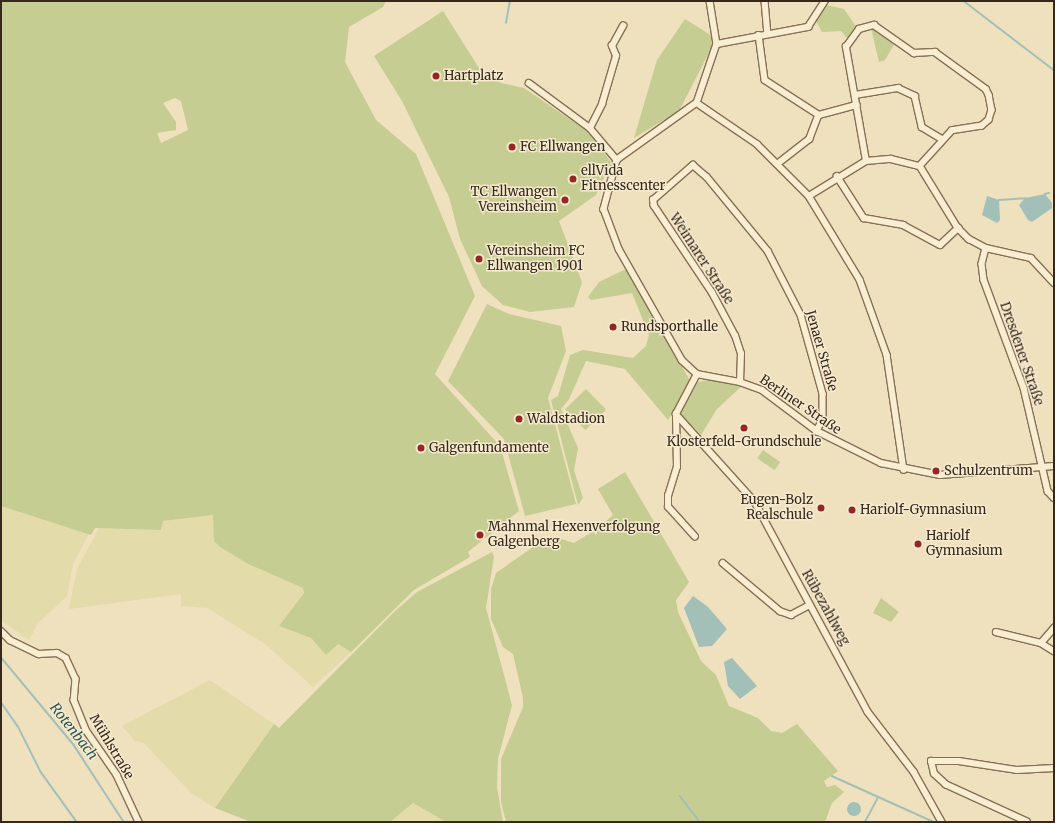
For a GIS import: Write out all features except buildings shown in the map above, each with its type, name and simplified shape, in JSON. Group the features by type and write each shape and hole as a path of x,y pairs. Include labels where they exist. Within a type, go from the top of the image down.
{"street":[{"path":"695,537 668,507 668,496 677,467 676,414 697,374 682,360 667,334 619,248 604,209 617,160 697,103 717,44 710,1"},
{"path":"765,1 768,34"},
{"path":"717,44 808,27 824,1"},
{"path":"866,161 858,105 846,47 859,29 874,25 914,53 935,52 986,89 992,110 982,126 952,131 942,139 920,166"},
{"path":"590,128 602,104 616,56 612,46 623,26"},
{"path":"759,35 765,80 819,115 858,105"},
{"path":"529,83 590,128 617,160"},
{"path":"855,95 898,88 915,96 922,127 942,139"},
{"path":"697,103 758,144 809,196 860,280 876,320 887,355 904,470"},
{"path":"778,164 810,139 819,115"},
{"path":"809,196 837,176 866,161 891,159 920,166 958,228 986,248 1031,258 1054,283"},
{"name":"Weimarer Straße","path":"693,166 653,200 654,206 712,293 735,336 741,354 740,382"},
{"name":"Jenaer Straße","path":"693,166 707,177 768,251 801,315 822,394 823,420 817,431"},
{"path":"837,176 864,218 903,225 940,244 958,228"},
{"name":"Dresdener Straße","path":"986,248 982,264 984,280 1024,388 1048,491 1054,498"},
{"name":"Berliner Straße","path":"697,374 740,382 782,403 817,431 857,454 904,470 940,475 1054,466"},
{"name":"Rübezahlweg","path":"676,414 755,502 868,712 914,772 942,822"},
{"path":"723,563 780,611 791,615 810,606"},
{"path":"1041,643 1054,628"},
{"name":"Mühlstraße","path":"1,630 10,640 39,654 57,653 66,658 76,679 74,700 86,730 117,775 139,822"},
{"path":"996,632 1041,643 1054,652"},
{"path":"1027,822 946,785 934,774 931,762 959,761 1018,770 1054,768"}],"shaded area":[{"path":"1,506 89,534 73,564 67,596 38,623 29,640 1,620"},
{"path":"214,515 214,541 220,547 248,564 303,588 304,593 279,626 311,638 326,655 338,644 351,652 313,687 265,644 207,608 181,606 181,594 69,609 77,569 99,528 161,530 163,521"},
{"path":"210,680 274,724 215,808 191,793 144,743 135,741 122,726"},
{"path":"413,803 446,822 390,822"}],"green space":[{"path":"1,1 386,1 383,7 349,27 345,62 376,120 416,154 475,296 435,374 500,446 519,511 468,552 470,557 414,590 351,652 338,644 326,655 311,638 279,626 304,593 303,588 248,564 220,547 214,541 213,515 163,521 161,530 95,528 91,535 1,506","holes":["175,98 181,101 188,130 161,143 157,133 176,130 176,122 163,103"]},
{"path":"826,5 844,9 857,28 847,38 841,31 822,32 816,21"},
{"name":"FC Ellwangen","path":"443,11 479,68 501,83 524,88 587,131 611,162 596,195 559,221 582,282 574,307 530,312 503,305 482,286 460,239 449,197 402,101 374,56"},
{"path":"685,19 712,36 712,47 679,111 634,138 657,60"},
{"path":"871,28 895,43 885,60 879,62"},
{"path":"628,268 690,381 668,420 625,369 586,361 569,399 561,409 578,448 574,470 583,498 578,505 551,400 558,396 570,355 583,350 633,358 646,346 649,335 632,293 591,300 588,297 599,282"},
{"name":"Waldstadion","path":"487,304 509,314 561,326 566,351 548,398 576,504 525,516 504,439 448,381"},
{"path":"708,380 743,385 717,409 701,435 680,413 698,382"},
{"path":"586,389 606,410 585,430 565,409"},
{"path":"763,450 780,462 774,470 757,458"},
{"path":"625,472 689,582 676,600 678,612 701,661 716,675 729,706 758,718 771,731 782,733 797,724 838,771 824,781 827,787 835,785 844,792 832,803 825,822 506,822 501,802 501,759 523,707 523,698 513,654 503,647 491,619 491,589 496,573 543,540 555,537 574,543 597,529 613,515 598,489"},
{"path":"492,552 494,557 486,608 512,705 498,759 497,787 503,822 446,822 413,803 390,822 251,822 215,808 274,724 279,728 394,612 417,592"},
{"path":"881,598 899,612 891,622 873,613"}],"water":[{"path":"1045,194 1052,203 1052,208 1032,222 1028,220 1019,205 1025,198"},
{"path":"987,196 999,200 1000,220 997,223 982,215"},
{"path":"693,596 708,607 727,629 712,646 699,647 684,608"},
{"path":"732,658 757,686 740,699 728,686 724,662"},
{"path":"851,802 857,802 861,806 861,812 857,816 851,816 847,812 847,806"}],"waterway":[{"path":"506,23 510,1"},
{"path":"964,1 1054,70"},
{"path":"1045,194 1049,193"},
{"path":"999,200 1025,198"},
{"name":"Rotenbach","path":"1,657 74,745 124,822"},
{"path":"1,702 18,726 41,772 77,822"},
{"path":"832,776 934,822"},
{"path":"680,796 700,822"},
{"path":"865,822 877,799"}],"place":[{"name":"Hartplatz","path":"436,76"},
{"name":"FC Ellwangen","path":"512,147"},
{"name":"ellVida Fitnesscenter","path":"573,179"},
{"name":"TC Ellwangen Vereinsheim","path":"565,200"},
{"name":"Vereinsheim FC Ellwangen 1901","path":"479,259"},
{"name":"Rundsporthalle","path":"613,327"},
{"name":"Waldstadion","path":"519,419"},
{"name":"Klosterfeld-Grundschule","path":"744,428"},
{"name":"Galgenfundamente","path":"421,448"},
{"name":"Schulzentrum","path":"936,471"},
{"name":"Eugen-Bolz Realschule","path":"821,508"},
{"name":"Hariolf-Gymnasium","path":"852,510"},
{"name":"Mahnmal Hexenverfolgung Galgenberg","path":"480,535"},
{"name":"Hariolf Gymnasium","path":"918,544"}]}
